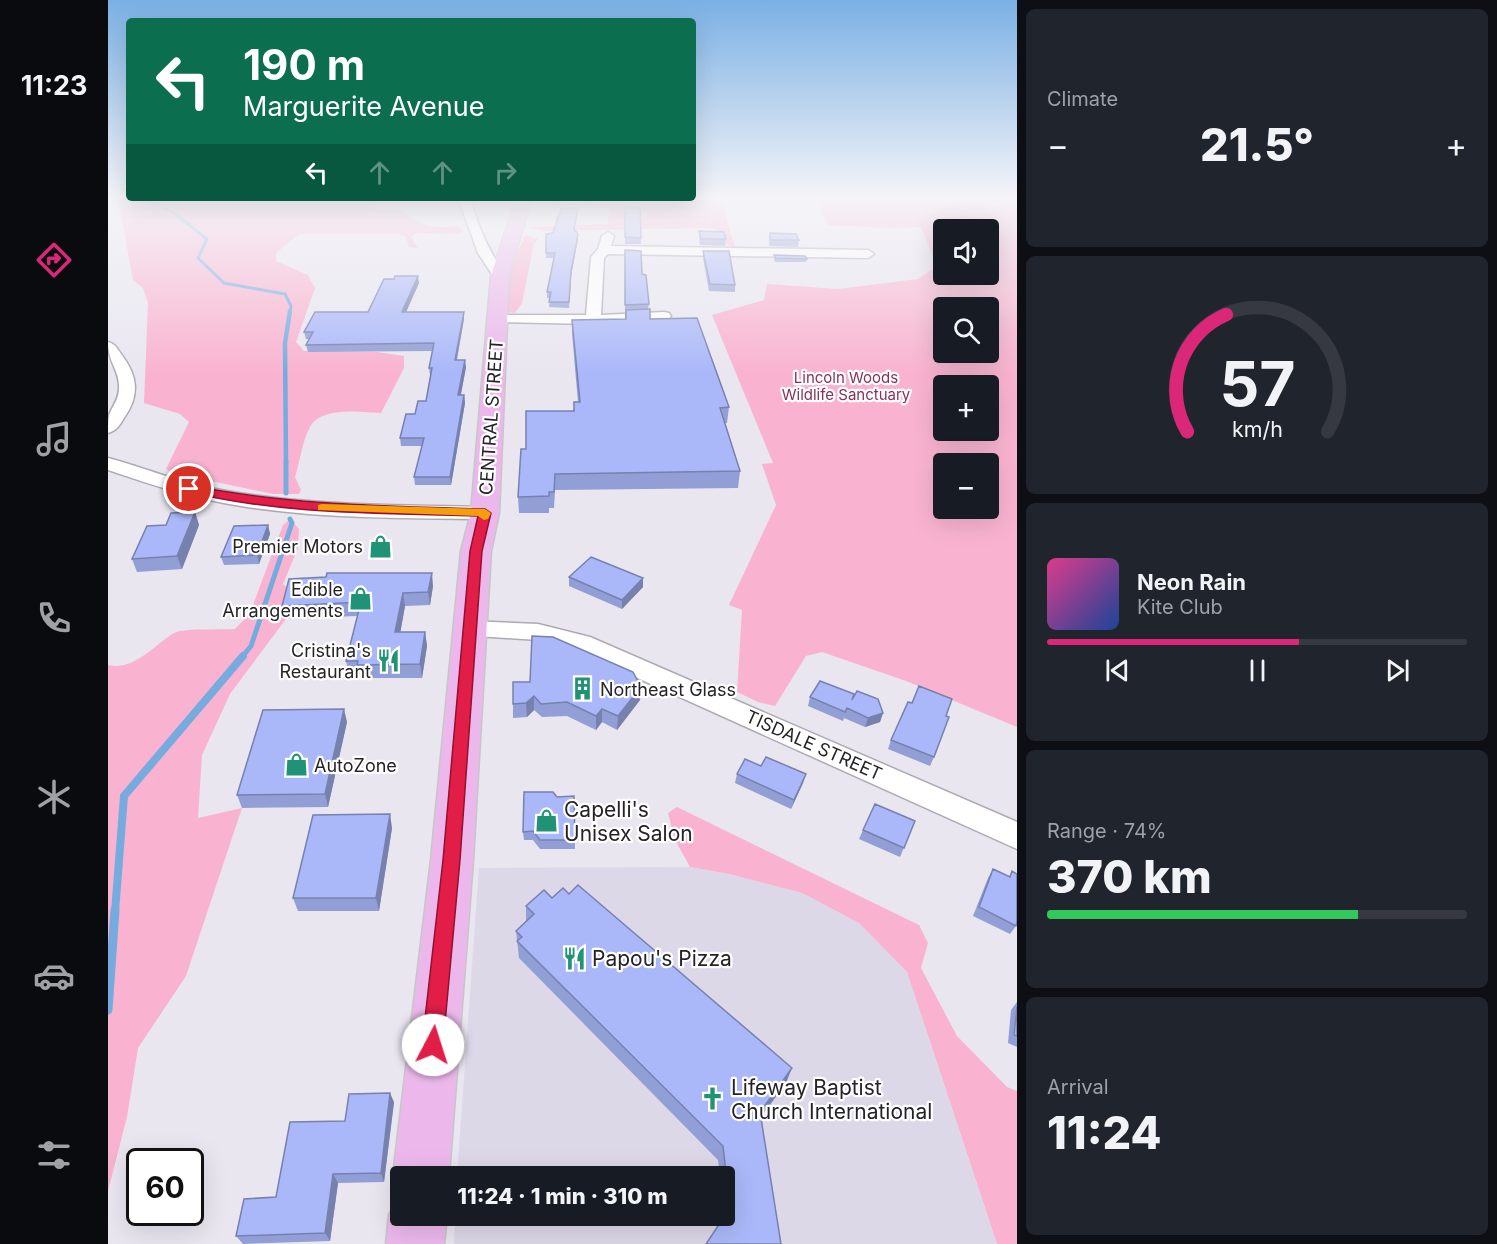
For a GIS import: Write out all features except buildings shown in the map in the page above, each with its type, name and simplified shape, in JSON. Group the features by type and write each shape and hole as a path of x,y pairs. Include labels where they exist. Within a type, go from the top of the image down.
{"main road":[{"name":"CENTRAL STREET","path":"422,1166 452,860 461,713 471,629 476,551 485,513 500,276 506,256"},
{"path":"415,1244 417,1226"}],"street":[{"path":"485,256 494,272 500,276"},
{"path":"593,320 599,256"},
{"path":"498,319 593,320 664,316"},
{"path":"108,346 128,376 129,393 124,408 108,428"},
{"path":"108,464 152,479 244,500 309,507 485,513"},
{"name":"TISDALE STREET","path":"471,629 538,632 581,643 1017,836"}],"shaded area":[{"path":"690,867 729,874 802,893 859,923 907,972 997,1244 454,1244 455,1226 735,1226 735,1166 458,1166 479,868"}],"green space":[{"path":"129,256 276,256 276,261 308,275 315,288 296,342 304,351 377,352 404,356 404,368 381,413 353,411 332,413 315,420 305,439 295,477 301,490 299,494 273,494 173,473 166,469 189,422 180,414 144,403 148,303 143,288 133,280"},
{"path":"516,256 531,256 522,303 515,313 505,312 511,269"},
{"name":"Lincoln Woods Wildlife Sanctuary","path":"999,256 1017,256 1017,727 906,681 822,652 806,656 775,706 758,702 737,692 742,610 729,605 776,505 762,464 773,463 712,315 764,300 767,284 838,289 918,279 933,269 933,285 999,285"},
{"path":"290,519 299,529 298,548 283,584 292,592 286,619 230,694 202,755 198,818 242,808 186,976 138,1048 127,1117 108,1191 108,665 117,666 135,661 178,631 235,629 250,613 283,525"},
{"path":"677,807 919,925 928,943 921,968 957,1036 1007,1087 1017,1091 1017,1244 997,1244 907,972 859,923 802,893 729,874 690,867 675,840 668,813"}],"waterway":[{"path":"199,256 198,258 224,283 285,294 291,306 290,313"},
{"path":"286,462 285,343 290,311"},
{"path":"286,462 286,493"},
{"path":"242,657 251,646 292,523 290,519"},
{"path":"115,912 124,796 243,656"},
{"path":"108,1010 115,910"}],"slow traffic":[{"path":"322,508 485,513 484,516"}],"place":[{"name":"Premier Motors","path":"381,546"},
{"name":"Edible Arrangements","path":"361,599"},
{"name":"Cristina's Restaurant","path":"389,660"},
{"name":"Northeast Glass","path":"582,689"},
{"name":"AutoZone","path":"296,765"},
{"name":"Capelli's Unisex Salon","path":"546,821"},
{"name":"Papou's Pizza","path":"574,958"},
{"name":"Lifeway Baptist Church International","path":"713,1099"}],"route":[{"path":"189,489 244,500 309,507 485,513 476,551 471,634 461,713 452,860 433,1045"}]}
